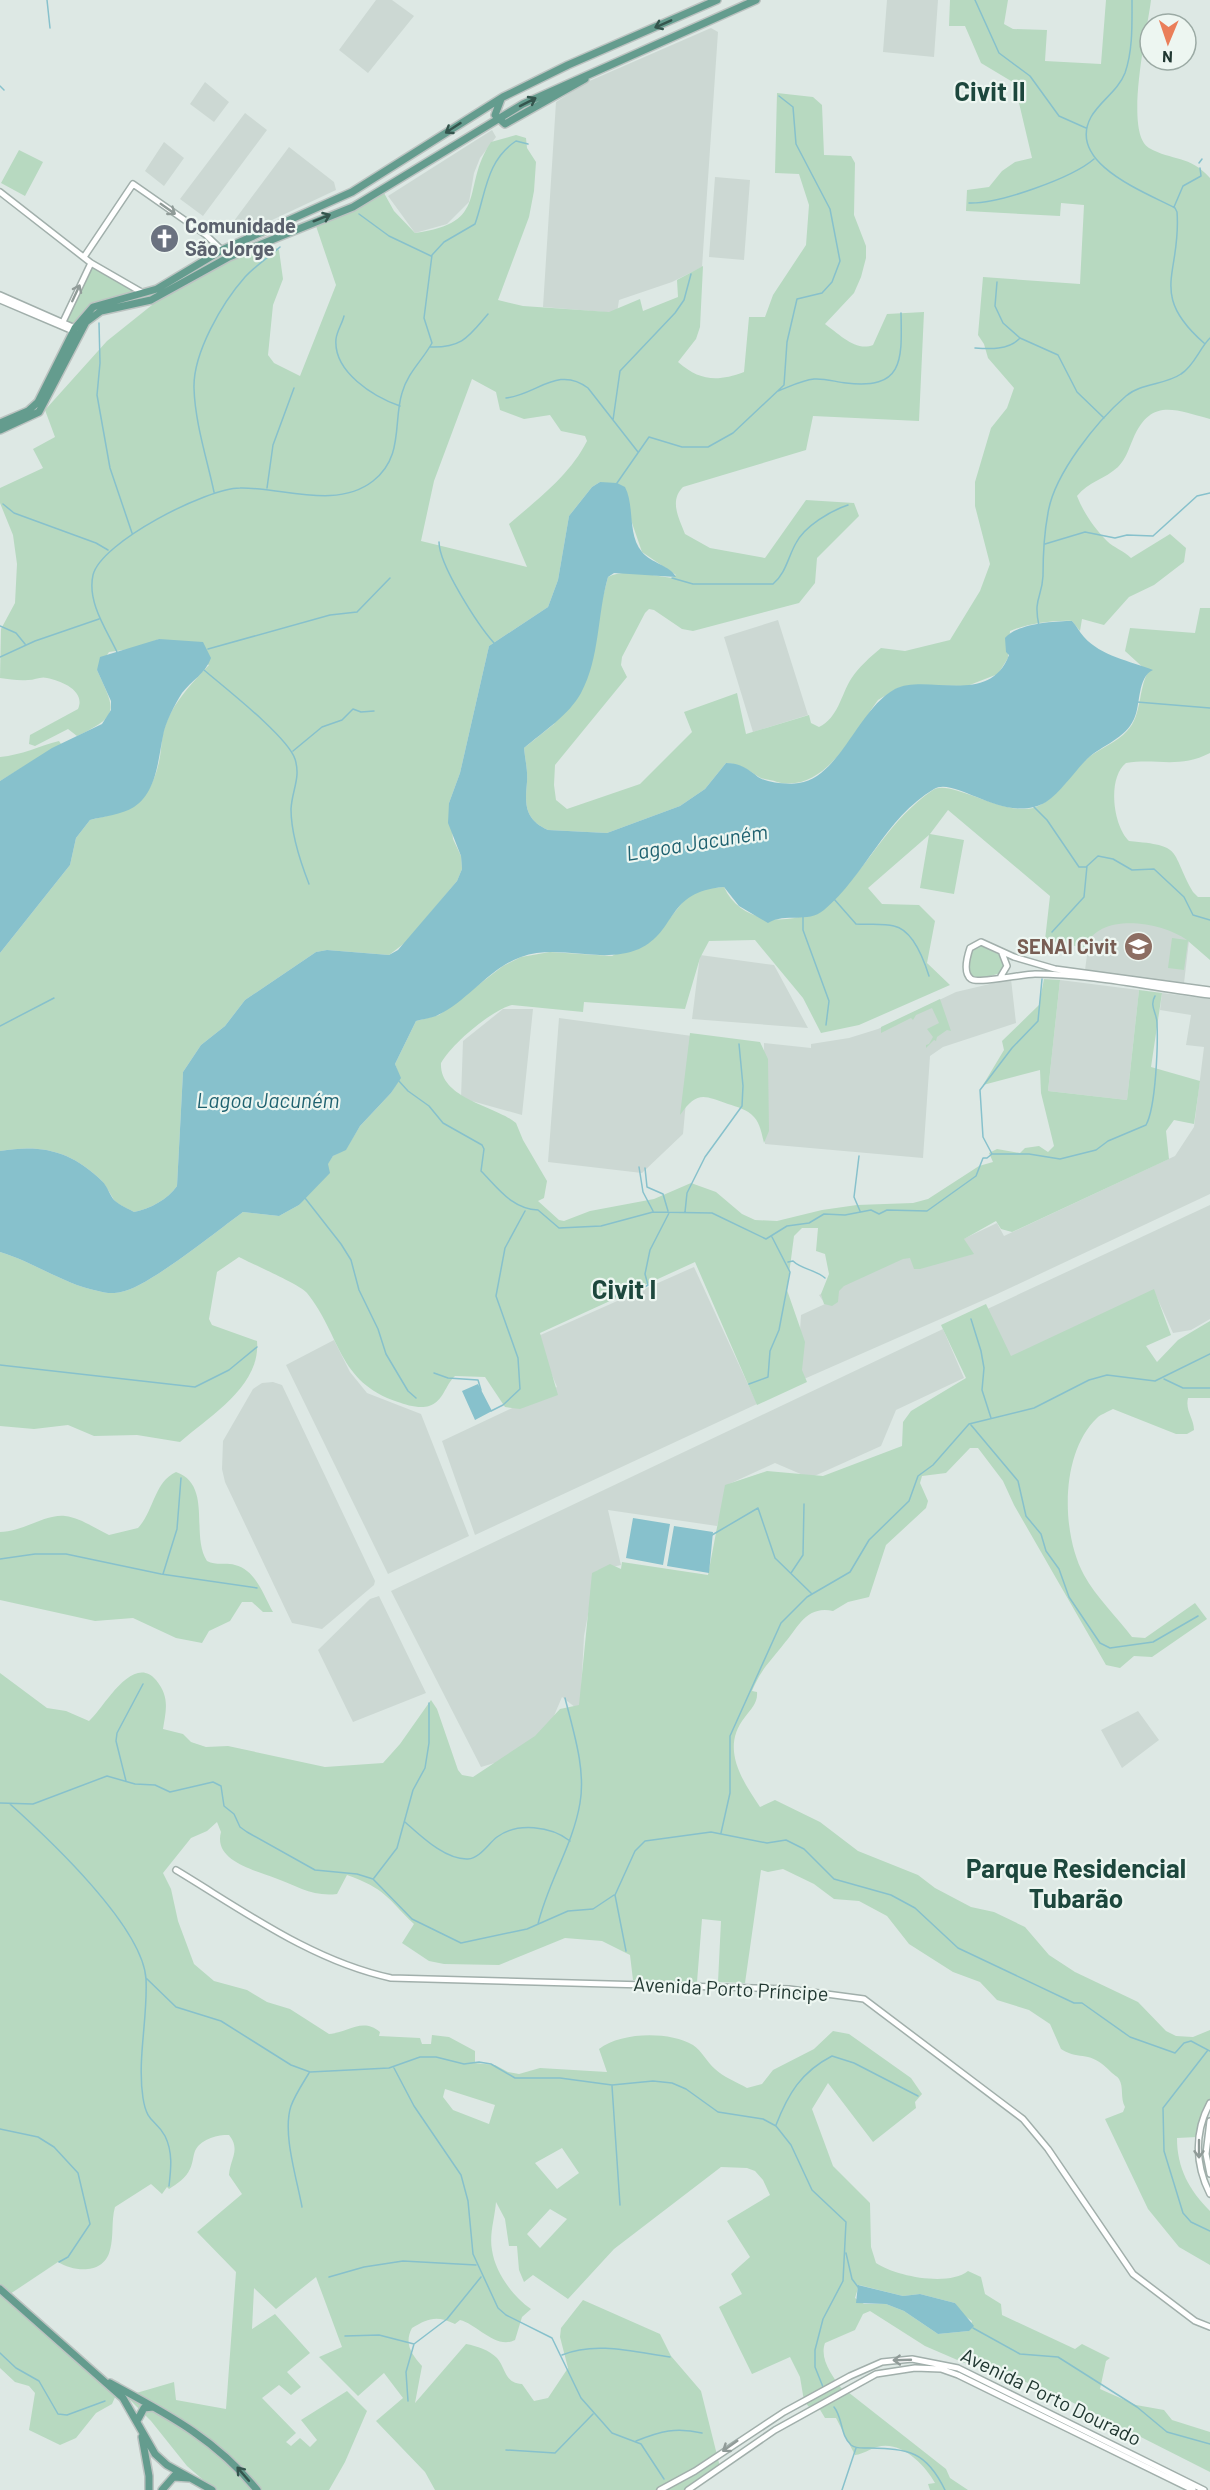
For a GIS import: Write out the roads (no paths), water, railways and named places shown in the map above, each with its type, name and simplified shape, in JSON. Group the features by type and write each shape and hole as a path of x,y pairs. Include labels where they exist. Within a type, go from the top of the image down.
{"main road":[{"path":"0,423 28,411 38,402 74,330 97,304 144,294 175,279 222,250 286,219 352,192 503,97 568,65 717,0"},
{"path":"503,97 495,110 496,119 502,124 508,123 620,59 756,0"},
{"path":"466,138 479,124 476,113"},
{"path":"0,430 39,412 81,330 95,316 108,308 158,297 229,256 373,197 496,119"},
{"path":"0,2289 123,2398 155,2454 176,2474 204,2484 212,2490"},
{"path":"103,2379 141,2399 219,2449 257,2490"},
{"path":"132,2411 137,2401 141,2399"},
{"path":"137,2421 144,2408 153,2407"},
{"path":"141,2431 150,2476 149,2490"},
{"path":"162,2490 176,2474"}],"street":[{"path":"84,257 133,184 229,256"},
{"path":"0,192 91,263 144,294"},
{"path":"62,325 91,263"},
{"path":"0,295 62,325"},
{"path":"0,300 74,330"},
{"path":"1210,990 1055,969 1002,953 981,942 975,944 969,951 966,970 968,976 976,981 999,977 1054,975 1210,995"},
{"path":"999,977 1007,966 1002,953"},
{"name":"Avenida Porto Príncipe","path":"176,1870 298,1943 374,1974 391,1978 800,1989 864,1999 1023,2118 1067,2175 1133,2274 1195,2322 1210,2327"},
{"path":"1210,2103 1202,2121 1198,2148 1200,2169 1210,2194"},
{"path":"1210,2121 1206,2154 1210,2174"},
{"name":"Avenida Porto Dourado","path":"660,2490 695,2471 784,2412 850,2376 882,2362 912,2360 958,2367 1204,2490"},
{"name":"Avenida Porto Dourado","path":"688,2490 775,2430 830,2398 884,2371 915,2368 941,2369 958,2375 1192,2490"}],"water":[{"name":"Lagoa Jacuném","path":"600,482 617,483 625,487 637,545 646,556 670,570 676,577 614,573 608,577 592,665 581,693 563,716 524,748 527,774 526,804 534,821 548,830 607,833 680,806 705,789 726,763 740,765 758,777 772,782 794,784 813,778 826,769 838,756 870,711 895,689 908,685 973,684 988,680 1000,671 1009,655 1006,652 1005,638 1018,629 1036,624 1072,621 1084,637 1099,649 1153,670 1144,679 1134,719 1125,732 1087,759 1052,798 1030,808 998,805 955,789 943,787 934,789 902,815 852,881 824,910 817,914 782,918 768,923 739,906 724,887 705,890 691,896 681,904 660,932 639,949 610,955 535,953 509,962 449,1009 436,1016 416,1021 395,1064 401,1078 391,1093 360,1126 346,1150 333,1156 328,1164 330,1173 299,1205 279,1216 243,1212 164,1270 133,1288 112,1293 85,1288 0,1252 0,1151 29,1149 55,1152 67,1156 90,1171 104,1183 114,1200 134,1212 158,1203 177,1186 183,1072 201,1045 225,1026 245,1000 316,952 327,950 389,955 398,950 457,881 462,869 461,856 448,823 449,803 460,773 489,646 548,607 558,580 569,516 592,487"},
{"path":"159,639 203,642 211,658 202,673 182,693 171,714 164,731 155,774 148,793 142,801 129,810 90,820 76,838 70,865 0,953 0,781 52,748 102,724 111,710 111,701 97,670 100,657"},
{"path":"478,1384 492,1411 475,1420 462,1391"},
{"path":"633,1518 670,1524 663,1565 626,1558"},
{"path":"674,1526 713,1532 709,1573 667,1566"},
{"path":"858,2285 903,2296 920,2294 955,2303 974,2326 969,2331 938,2334 904,2311 886,2304 856,2303"}],"waterway":[{"path":"47,0 50,28"},
{"path":"975,0 999,53 1030,76 1059,116 1086,128"},
{"path":"1132,0 1131,46 1128,64 1118,85 1091,117 1086,133 1089,148 1112,174 1175,208 1177,233 1171,282 1172,296 1176,310 1187,326 1204,343"},
{"path":"0,86 4,90"},
{"path":"617,483 649,437 682,447 708,447 733,433 784,385 787,342 797,299 822,293 832,282 840,261 830,209 796,144 793,107 779,96"},
{"path":"117,652 95,605 93,575 100,562 134,533 181,507 225,490 240,488 326,496 358,490 383,472 396,439 402,393 411,373 432,343 424,318 432,255 444,242 475,224 488,178 498,158 516,141 528,144"},
{"path":"969,203 1016,195 1053,182 1094,159"},
{"path":"1199,163 1202,159"},
{"path":"1174,207 1183,186 1201,176 1200,168"},
{"path":"359,214 389,236 431,256"},
{"path":"214,492 195,401 195,374 198,360 210,329 227,300 249,273 280,247"},
{"path":"613,420 620,371 675,313 684,300 691,274"},
{"path":"997,282 995,306 1003,323 1020,338 1058,355 1077,392 1104,418"},
{"path":"778,391 814,379 865,384 879,382 889,376 896,368 899,358 901,313"},
{"path":"430,347 458,343 470,334 488,314"},
{"path":"344,316 336,339 341,362 357,382 400,406"},
{"path":"99,323 100,363 97,395 110,468 132,533"},
{"path":"1039,626 1037,604 1042,583 1048,513 1052,498 1068,465 1102,419 1126,396 1181,374 1189,367 1210,338"},
{"path":"975,348 1004,347 1019,339"},
{"path":"506,398 557,380 567,379 577,382 588,388 638,452"},
{"path":"267,488 273,445 294,388"},
{"path":"1045,544 1085,532 1115,538 1127,535 1153,536 1197,496 1210,493"},
{"path":"3,504 14,513 96,543 108,550"},
{"path":"672,578 693,584 773,584 781,575 796,543 805,531 826,515 848,505"},
{"path":"439,542 445,565 452,579 494,643"},
{"path":"208,649 330,615 357,612 390,578"},
{"path":"0,657 35,641 99,619"},
{"path":"0,626 16,633 25,644"},
{"path":"204,670 269,726 281,738 295,759 297,772 291,818 302,866 309,884"},
{"name":"Lagoa Jacuném","path":"1137,702 1210,708"},
{"path":"293,751 322,727 342,720 353,709 361,712 374,711"},
{"path":"1033,806 1047,820 1079,867 1086,867 1098,856 1113,859 1132,870 1154,869 1184,897 1193,915 1210,920"},
{"path":"1052,932 1084,897 1087,866"},
{"path":"834,899 856,924 889,925 907,933 917,947 929,976"},
{"path":"803,917 803,930 829,1001 826,1025"},
{"path":"992,1154 983,1137 980,1090 1012,1048 1038,1021 1042,979"},
{"path":"398,1080 408,1091 429,1106 443,1123 482,1145 484,1149 481,1171 500,1191 513,1202 538,1210 559,1228 601,1226 653,1212 712,1213 766,1239 787,1226 809,1223 824,1214 845,1215 871,1210 879,1214 887,1210 927,1211 976,1176 983,1158 992,1154 1029,1154 1060,1159 1096,1150 1108,1141 1146,1125 1156,1075 1157,1019 1153,1006 1155,996"},
{"path":"0,1026 54,998"},
{"path":"685,1212 687,1193 705,1157 742,1106 743,1086 739,1044"},
{"path":"859,1156 854,1197 860,1211"},
{"path":"639,1167 643,1192 653,1211"},
{"path":"645,1168 647,1187 663,1194 668,1211"},
{"path":"305,1198 351,1260 359,1290 378,1329 386,1354 408,1391 416,1398"},
{"path":"491,1411 503,1405 520,1389 518,1358 496,1296 505,1248 525,1211"},
{"path":"606,1298 638,1291 648,1285 645,1274 650,1250 669,1213"},
{"path":"749,1384 768,1377 770,1351 779,1330 790,1272 772,1237"},
{"path":"788,1262 793,1261 825,1278"},
{"path":"971,1319 981,1351 984,1368 982,1390 991,1418"},
{"path":"0,1365 195,1387 229,1370 257,1347"},
{"path":"721,1833 730,1793 730,1736 781,1623 807,1597 850,1572 869,1540 909,1501 918,1476 933,1465 969,1424 1034,1408 1089,1380 1107,1375 1155,1381 1210,1354"},
{"path":"434,1373 448,1378 478,1380 481,1390"},
{"path":"1164,1379 1183,1388 1210,1388"},
{"path":"971,1425 1018,1481 1026,1516 1041,1534 1046,1551 1059,1569 1069,1597 1100,1643 1110,1648 1153,1642 1198,1616"},
{"path":"163,1574 177,1529 181,1478"},
{"path":"791,1573 803,1555 804,1504"},
{"path":"712,1535 758,1508 775,1558 811,1593"},
{"path":"0,1559 35,1554 66,1554 161,1574 257,1588"},
{"path":"126,1781 116,1741 117,1733 143,1684"},
{"path":"538,1924 542,1908 572,1834 580,1803 580,1763 565,1698"},
{"path":"374,1878 397,1848 413,1790 425,1768 429,1743 429,1703"},
{"path":"0,1803 33,1804 107,1776 135,1784 155,1785 170,1792 213,1782 221,1786 224,1806 234,1814 240,1827 247,1832 315,1870 357,1874 373,1879 412,1919 461,1943 527,1929 568,1911 593,1909 614,1895"},
{"path":"10,1804 92,1885 129,1935 141,1958 146,1979 141,2083 147,2113 168,2142 171,2161 169,2186"},
{"path":"405,1822 434,1846 459,1858 468,1859 476,1856 497,1837 514,1829 544,1829 570,1841"},
{"path":"626,1951 615,1895 635,1851 645,1841 711,1832 767,1843 786,1840 804,1849 834,1879 891,1895 915,1908 958,1948 1074,2003 1082,2003 1130,2037 1175,2053 1184,2043 1191,2041 1210,2051"},
{"path":"146,1978 176,2007 221,2021 291,2065 310,2072 389,2068 420,2057 436,2057 464,2064 479,2062 491,2064 515,2078 560,2078 612,2085 653,2081 672,2083 686,2089 718,2112 763,2119 776,2126 791,2145 812,2190 846,2222 843,2281 823,2319 815,2350 815,2367 823,2387"},
{"path":"1208,2050 1163,2108 1164,2151 1183,2213 1191,2222 1210,2231"},
{"path":"776,2125 785,2103 797,2085 812,2069 832,2056 854,2063 918,2096"},
{"path":"394,2068 414,2106 461,2175 468,2201 473,2254 498,2308 506,2315 552,2338 581,2398 612,2433 641,2444 664,2479"},
{"path":"302,2207 288,2129 291,2106 309,2073"},
{"path":"612,2086 620,2205"},
{"path":"0,2129 38,2137 54,2147 78,2173 90,2224 68,2257 59,2262"},
{"path":"846,2253 852,2279 858,2287"},
{"path":"329,2277 364,2267 403,2261 476,2265"},
{"path":"408,2401 406,2372 414,2344 447,2319 481,2277"},
{"path":"973,2328 1020,2354 1058,2357 1137,2407 1167,2432 1210,2444"},
{"path":"345,2336 379,2335 414,2344"},
{"path":"562,2355 601,2348 670,2357"},
{"path":"0,2353 16,2368 39,2381 58,2414 67,2415 105,2401"},
{"path":"834,2407 847,2441 851,2445 860,2448 906,2451 915,2455 931,2467 945,2490"},
{"path":"506,2450 555,2453 593,2414"},
{"path":"636,2441 669,2431 684,2430 702,2433"},
{"path":"842,2490 856,2448"}],"place":[{"name":"Comunidade São Jorge","path":"164,238"},
{"name":"SENAI Civit","path":"1138,947"}],"district":[{"name":"Civit II","path":"990,92"},
{"name":"Civit I","path":"624,1290"},
{"name":"Parque Residencial Tubarão","path":"1076,1884"}]}
